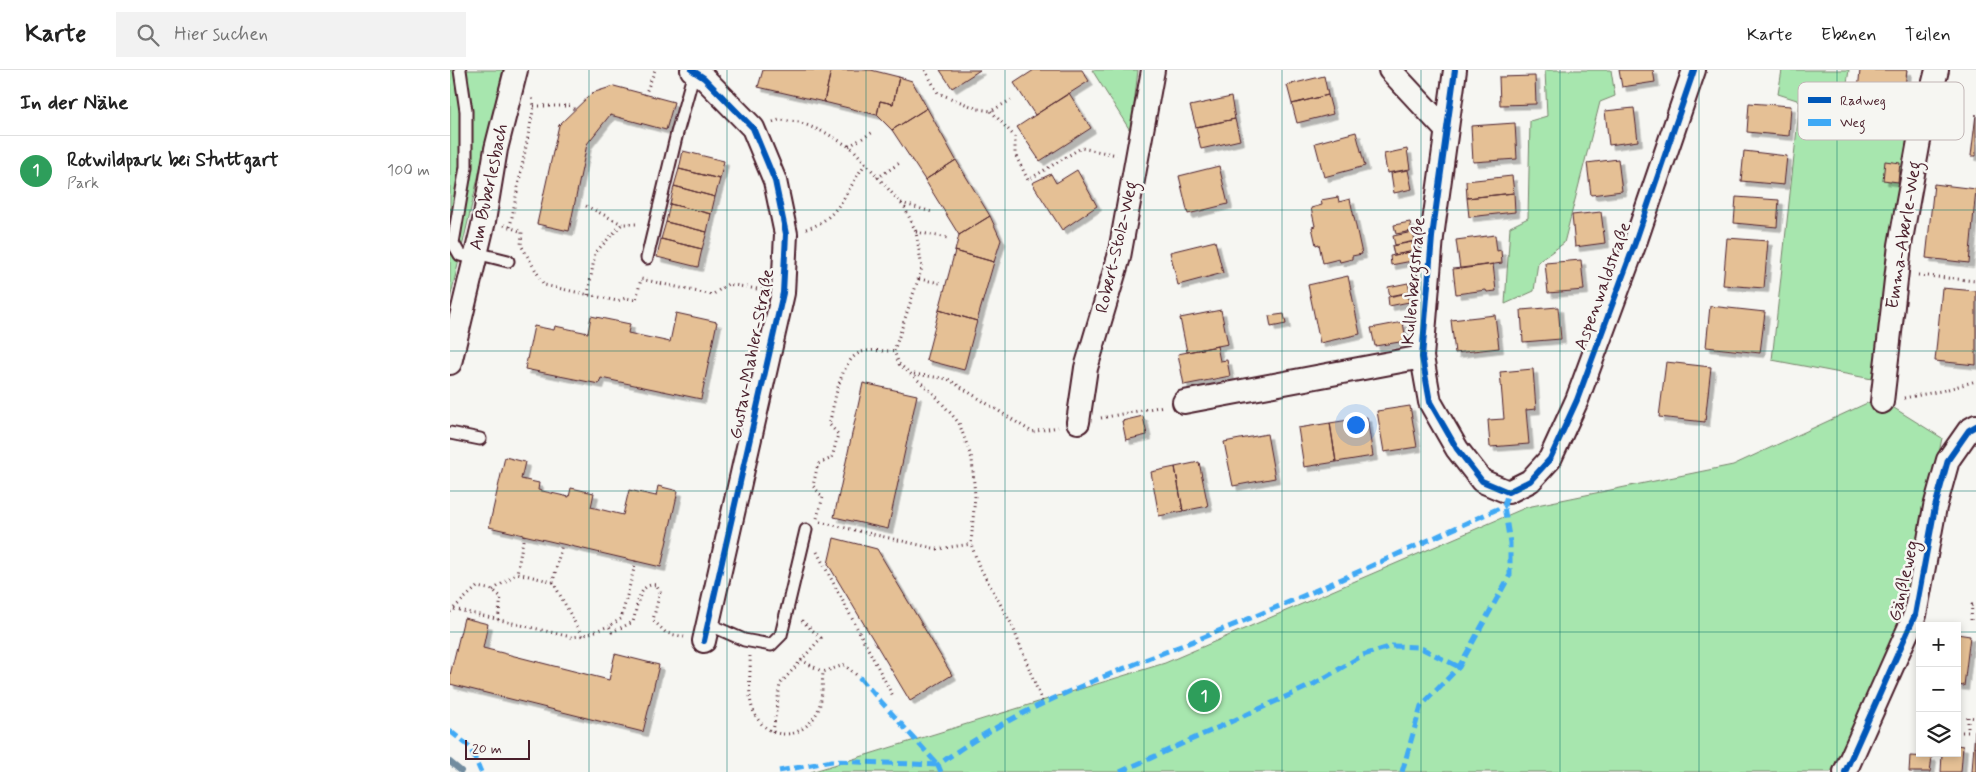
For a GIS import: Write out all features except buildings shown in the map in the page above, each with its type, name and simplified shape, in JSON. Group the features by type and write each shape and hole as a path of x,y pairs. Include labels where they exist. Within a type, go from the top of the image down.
{"street":[{"name":"Am Buberlesbach","path":"450,363 484,221 496,148 516,70"},
{"name":"Robert-Stolz-Weg","path":"1078,422 1086,368 1119,257 1153,70"},
{"path":"1390,70 1446,130"},
{"name":"Kullenbergstraße","path":"1455,70 1432,237 1422,357 1430,402 1457,449 1482,480 1508,492"},
{"name":"Aspenwaldstraße","path":"1508,492 1530,480 1550,459 1577,400 1636,243 1694,70"},
{"name":"Gustav-Mahler-Straße","path":"693,71 704,78 753,128 775,181 786,234 783,293 706,632"},
{"name":"Emma-Aberle-Weg","path":"1882,402 1897,272 1919,140"},
{"name":"Kullenbergstraße","path":"1184,402 1422,357"},
{"name":"Gänßleweg","path":"1845,772 1915,615 1935,507 1948,460 1969,430 1976,426"}],"lane":[{"path":"460,70 466,111 466,167 453,243 460,255 508,261"},
{"path":"647,258 693,71"},
{"path":"450,433 480,438"},
{"path":"706,632 771,645 781,635 789,608 806,530"}],"path":[{"path":"644,95 655,70"},
{"path":"925,70 938,93 978,109 991,111 1015,136 1014,154 1028,180 1082,148 1137,159"},
{"path":"991,111 1011,100"},
{"path":"575,110 570,106 534,106 510,227 522,232 520,245 544,286 617,301 626,298 636,300 642,279 712,295 728,284 783,293"},
{"path":"753,128 779,120 799,122 826,133 849,146 866,162 877,178 905,208 916,232 922,268 894,351 900,364 934,394 959,424 972,458 975,496 971,544 979,566 1012,625 1043,704"},
{"path":"849,146 875,131"},
{"path":"786,234 821,225 839,207 866,162"},
{"path":"877,178 901,162"},
{"path":"900,203 932,212"},
{"path":"586,206 622,224 655,223"},
{"path":"588,295 595,253 622,224"},
{"path":"916,232 948,238"},
{"path":"1897,272 1976,281"},
{"path":"919,279 940,283"},
{"path":"894,351 865,351 850,359 844,370 829,424 838,434 832,458 818,464 813,486 823,497 816,521 937,549 971,544"},
{"path":"912,374 948,379 1032,432 1184,402"},
{"path":"1882,402 1941,391 1976,381"},
{"path":"806,530 894,698"},
{"path":"493,590 517,573 524,535"},
{"path":"562,544 553,582 582,636"},
{"path":"454,609 571,637 582,636 609,626 621,619 636,561"},
{"path":"517,573 553,582"},
{"path":"609,626 612,632 634,622 641,594 651,584 656,585 660,592 653,620 659,628 666,633 706,632"},
{"path":"450,612 477,587 493,590 501,597 498,620"},
{"path":"1971,620 1972,605 1976,605"},
{"path":"773,732 780,684 821,638 789,608"},
{"path":"744,640 750,652 753,709 762,724 773,732 789,736 802,731 816,715 822,696 823,672"},
{"path":"801,660 823,672 844,665 859,678"},
{"path":"1961,732 1968,732 1968,717 1976,718"}],"green space":[{"path":"450,70 503,70 450,299"},
{"path":"1092,70 1138,70 1131,132"},
{"path":"1545,70 1611,70 1615,96 1600,102 1564,243 1538,262 1534,291 1505,304 1510,227 1528,218 1530,121 1547,116"},
{"path":"1782,70 1849,70 1847,82 1798,82 1798,100 1778,94"},
{"path":"1798,120 1798,140 1910,140 1872,379 1772,360"},
{"path":"1878,398 1942,438 1908,609 1831,772 811,772 1165,663 1527,507 1733,465"}],"waterway":[{"path":"450,762 461,771"}],"marked path":[{"path":"941,772 938,765 970,743 1042,704 1368,568 1504,506 1508,492"},
{"path":"1402,772 1421,706 1459,667 1510,575 1510,543 1504,506"},
{"path":"1120,772 1314,684 1363,655 1392,646 1419,647 1459,667"},
{"path":"859,677 938,765"},
{"path":"450,731 470,747 481,772"},
{"path":"779,771 832,761 938,765"}],"cycle path":[{"path":"692,70 704,78 753,128 775,181 786,234 783,293 704,641"},
{"path":"1455,70 1432,237 1422,357 1430,402 1457,449 1482,481 1508,492 1530,481 1550,459 1577,400 1635,243 1694,70"},
{"path":"1845,772 1915,615 1935,507 1948,460 1969,430 1976,426"}],"place":[{"name":"Rotwildpark bei Stuttgart","path":"1204,696"}]}
